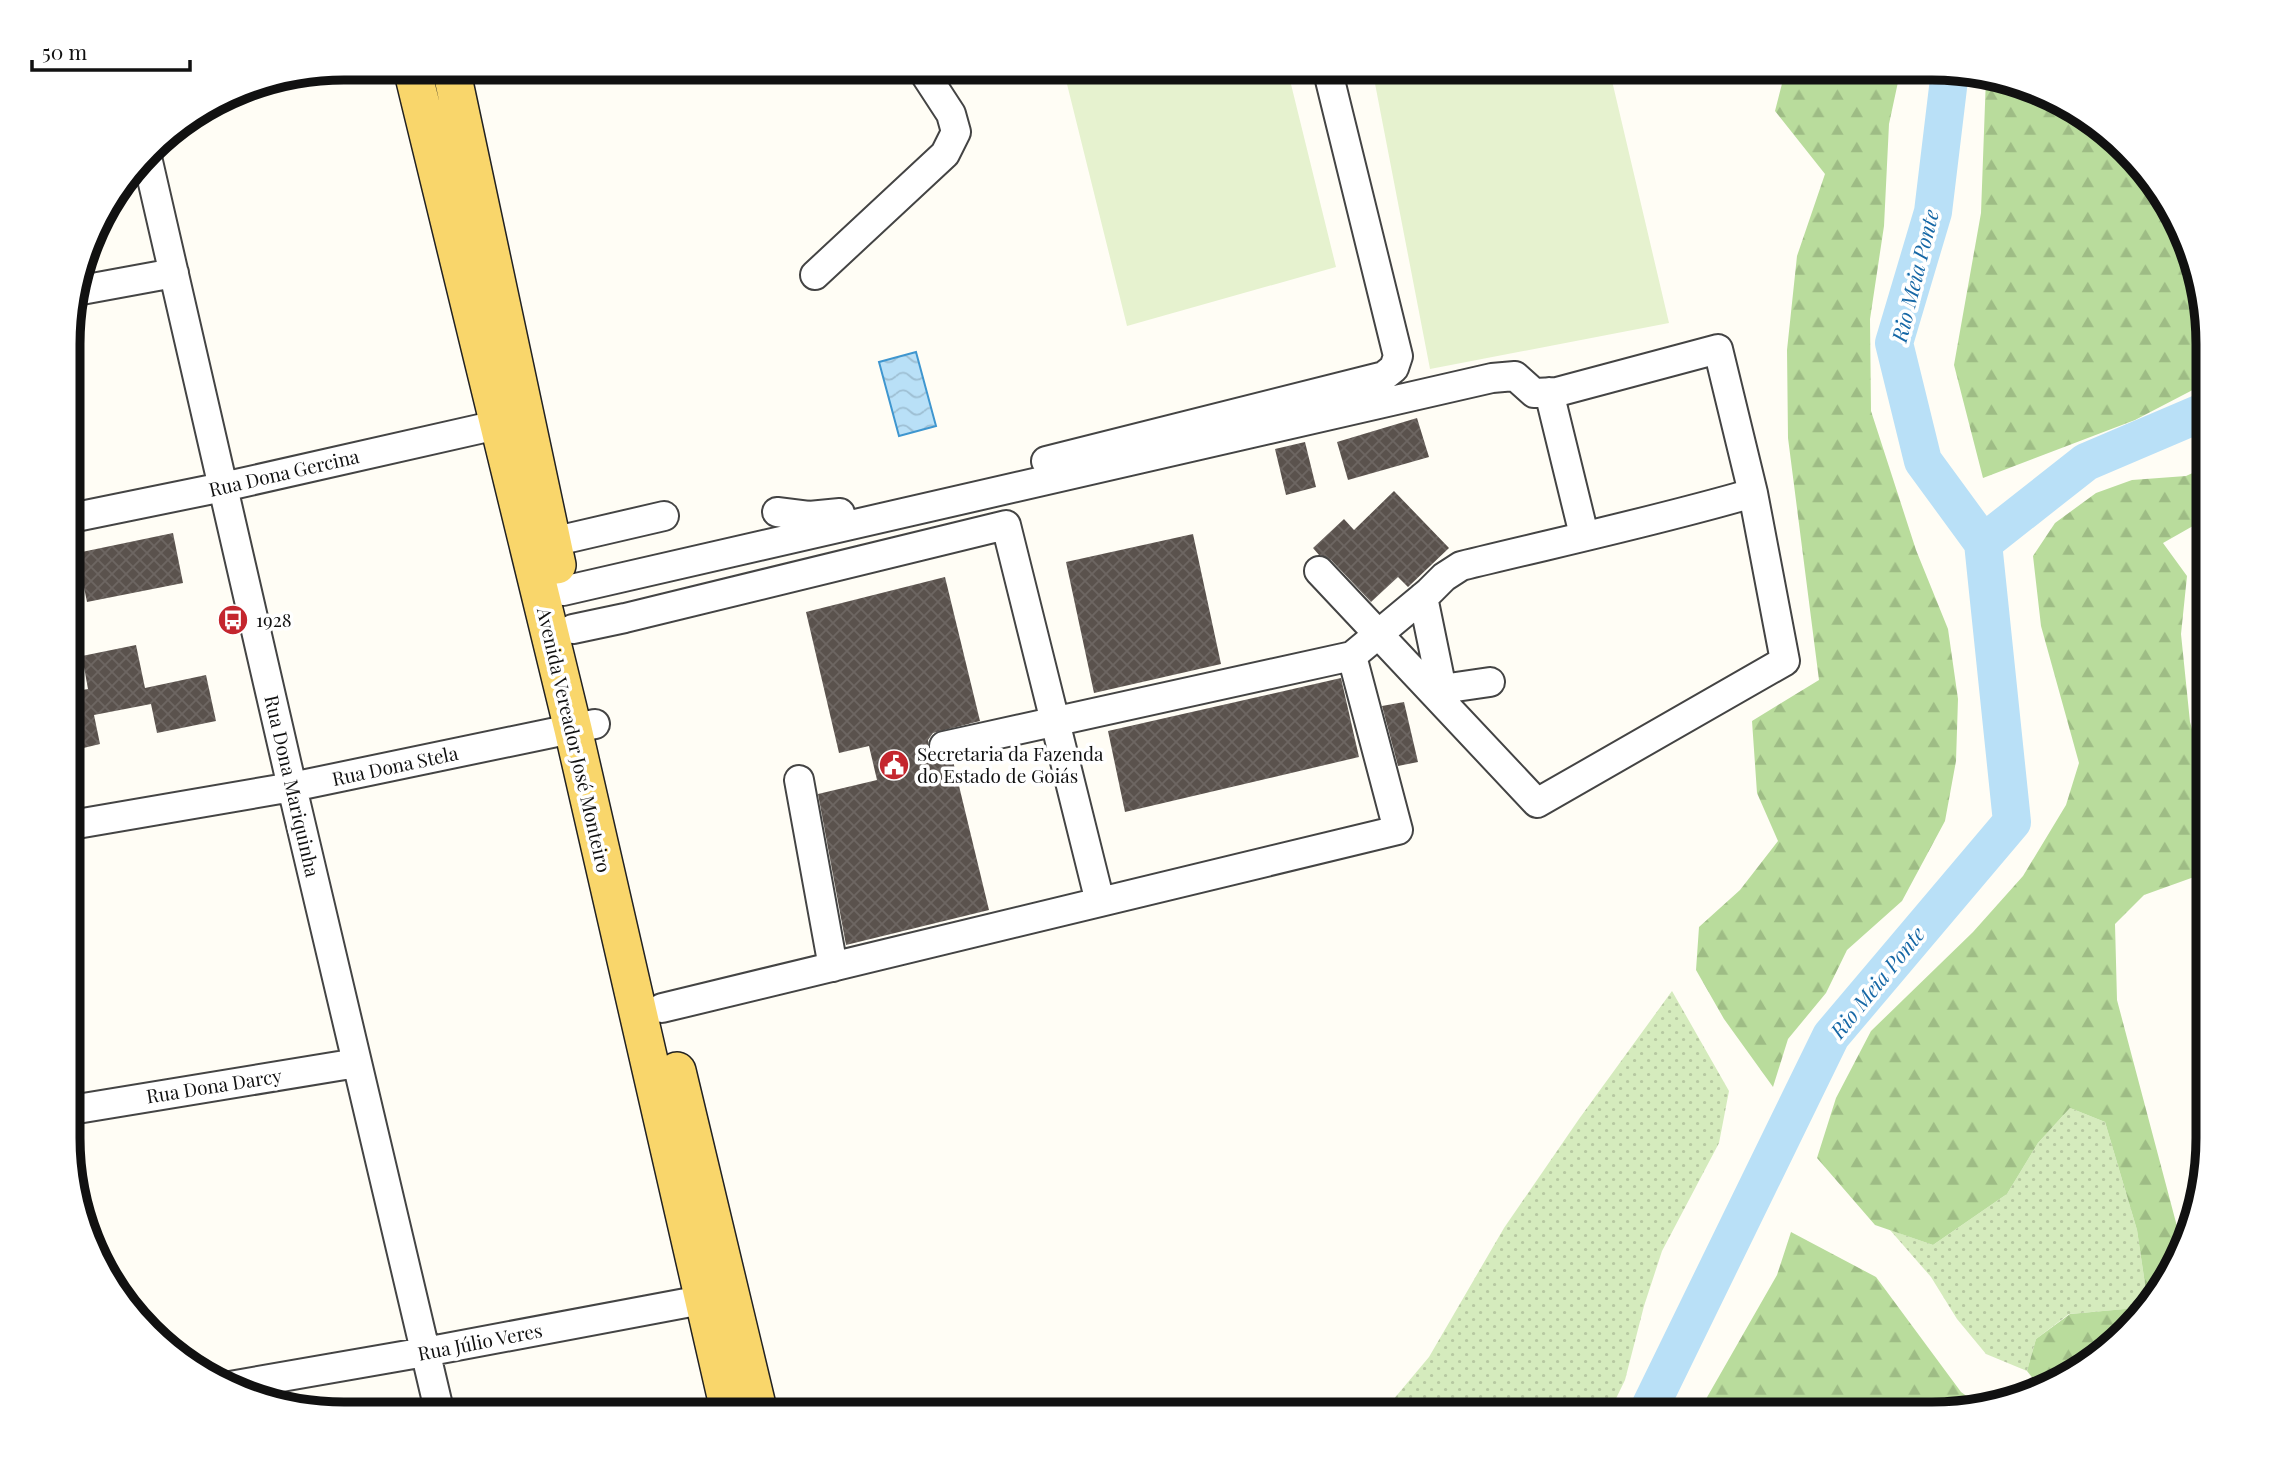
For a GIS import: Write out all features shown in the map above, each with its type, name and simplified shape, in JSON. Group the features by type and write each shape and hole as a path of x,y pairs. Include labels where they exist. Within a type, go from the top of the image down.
{"main road":[{"name":"Avenida Vereador José Monteiro","path":"415,80 497,425 663,1008 717,1297 729,1402"},
{"name":"Avenida Vereador José Monteiro","path":"454,80 573,629 584,726 717,1297 756,1402"}],"street":[{"path":"815,275 945,154 956,132 951,114 929,80"},
{"path":"777,512 809,516 839,513 1384,376 1394,368 1398,356 1330,80"},
{"name":"Rua Dona Mariquinha","path":"149,167 437,1402"},
{"path":"87,289 174,273"},
{"path":"564,591 1492,378 1515,376 1534,393 1557,392 1718,349 1754,494 1785,661 1537,803 1443,696 1319,571"},
{"path":"1549,392 1584,535"},
{"name":"Rua Dona Gercina","path":"80,516 497,425"},
{"path":"944,746 1352,656 1444,577 1461,566 1584,535 1642,524 1754,494"},
{"path":"552,542 664,516"},
{"path":"573,629 1006,525 1100,902"},
{"path":"737,551 747,587"},
{"path":"1423,597 1443,696"},
{"path":"663,1008 1398,830 1352,656"},
{"path":"1443,696 1490,682"},
{"name":"Rua Dona Stela","path":"80,823 292,787 584,726"},
{"path":"799,780 833,967"},
{"name":"Rua Dona Darcy","path":"80,1109 357,1063"},
{"name":"Rua Júlio Veres","path":"249,1383 717,1297"}],"green space":[{"path":"1066,80 1290,80 1336,267 1127,326"},
{"path":"1374,80 1612,80 1669,323 1430,369"},
{"path":"1783,80 1898,80 1889,124 1884,226 1870,319 1871,411 1916,550 1948,629 1958,699 1956,761 1945,821 1902,901 1847,950 1826,993 1788,1039 1773,1087 1724,1019 1696,970 1699,927 1740,890 1778,841 1757,793 1752,721 1819,680 1788,438 1787,350 1797,256 1825,174 1775,111"},
{"path":"1986,86 2049,108 2093,135 2119,158 2142,184 2161,213 2176,244 2187,276 2194,310 2196,388 2135,420 1983,478 1954,365 1981,213"},
{"path":"2196,471 2196,524 2163,543 2187,576 2181,634 2190,722 2196,743 2196,876 2144,895 2115,924 2117,1000 2178,1232 2161,1269 2142,1298 2146,1291 2137,1230 2105,1122 2070,1108 2038,1143 2007,1194 1933,1245 1875,1225 1817,1158 1836,1098 1871,1031 1973,932 2023,876 2066,805 2079,763 2041,626 2033,556 2055,523 2096,493 2132,480 2186,476"},
{"path":"1672,991 1729,1091 1719,1143 1662,1251 1644,1306 1625,1380 1614,1402 1391,1402 1429,1357 1504,1228"},
{"path":"2070,1108 2105,1122 2137,1230 2146,1291 2133,1308 2069,1314 2036,1339 2027,1371 1986,1354 1957,1319 1931,1277 1890,1230 1933,1245 2007,1194 2038,1143"},
{"path":"1791,1232 1876,1277 1961,1392 1970,1398 1932,1402 1704,1402 1777,1275"},
{"path":"2133,1308 2093,1347 2064,1366 2034,1380 2027,1371 2036,1339 2070,1314"}],"water":[{"path":"916,352 936,426 899,436 879,362"}],"building":[{"path":"1417,418 1429,457 1348,480 1337,442"},
{"path":"1305,442 1316,487 1286,495 1275,449"},
{"path":"1394,491 1449,548 1408,587 1398,577 1371,602 1331,560 1319,555 1313,548 1344,519 1354,530"},
{"path":"173,533 183,583 87,602 80,568 80,552"},
{"path":"1193,534 1221,664 1094,693 1066,562"},
{"name":"Secretaria da Fazenda do Estado de Goiás","path":"945,577 980,721 933,733 928,740 928,749 931,757 938,762 953,761 989,910 846,945 818,794 877,780 869,746 839,753 806,612"},
{"path":"136,645 145,688 206,675 216,721 157,733 151,704 94,715 100,744 80,749 80,690 88,689 82,656"},
{"path":"1341,678 1359,757 1125,812 1108,731"},
{"path":"1404,702 1418,762 1398,766 1382,706"}],"waterway":[{"name":"Rio Meia Ponte","path":"1949,81 1933,212 1894,343 1923,461 1983,543"},
{"name":"Rio Meia Ponte","path":"1652,1402 1831,1036 2012,822 1983,543 2086,462 2196,415"}],"place":[{"name":"1928","path":"233,620"},
{"name":"Secretaria da Fazenda do Estado de Goiás","path":"894,765"}]}
